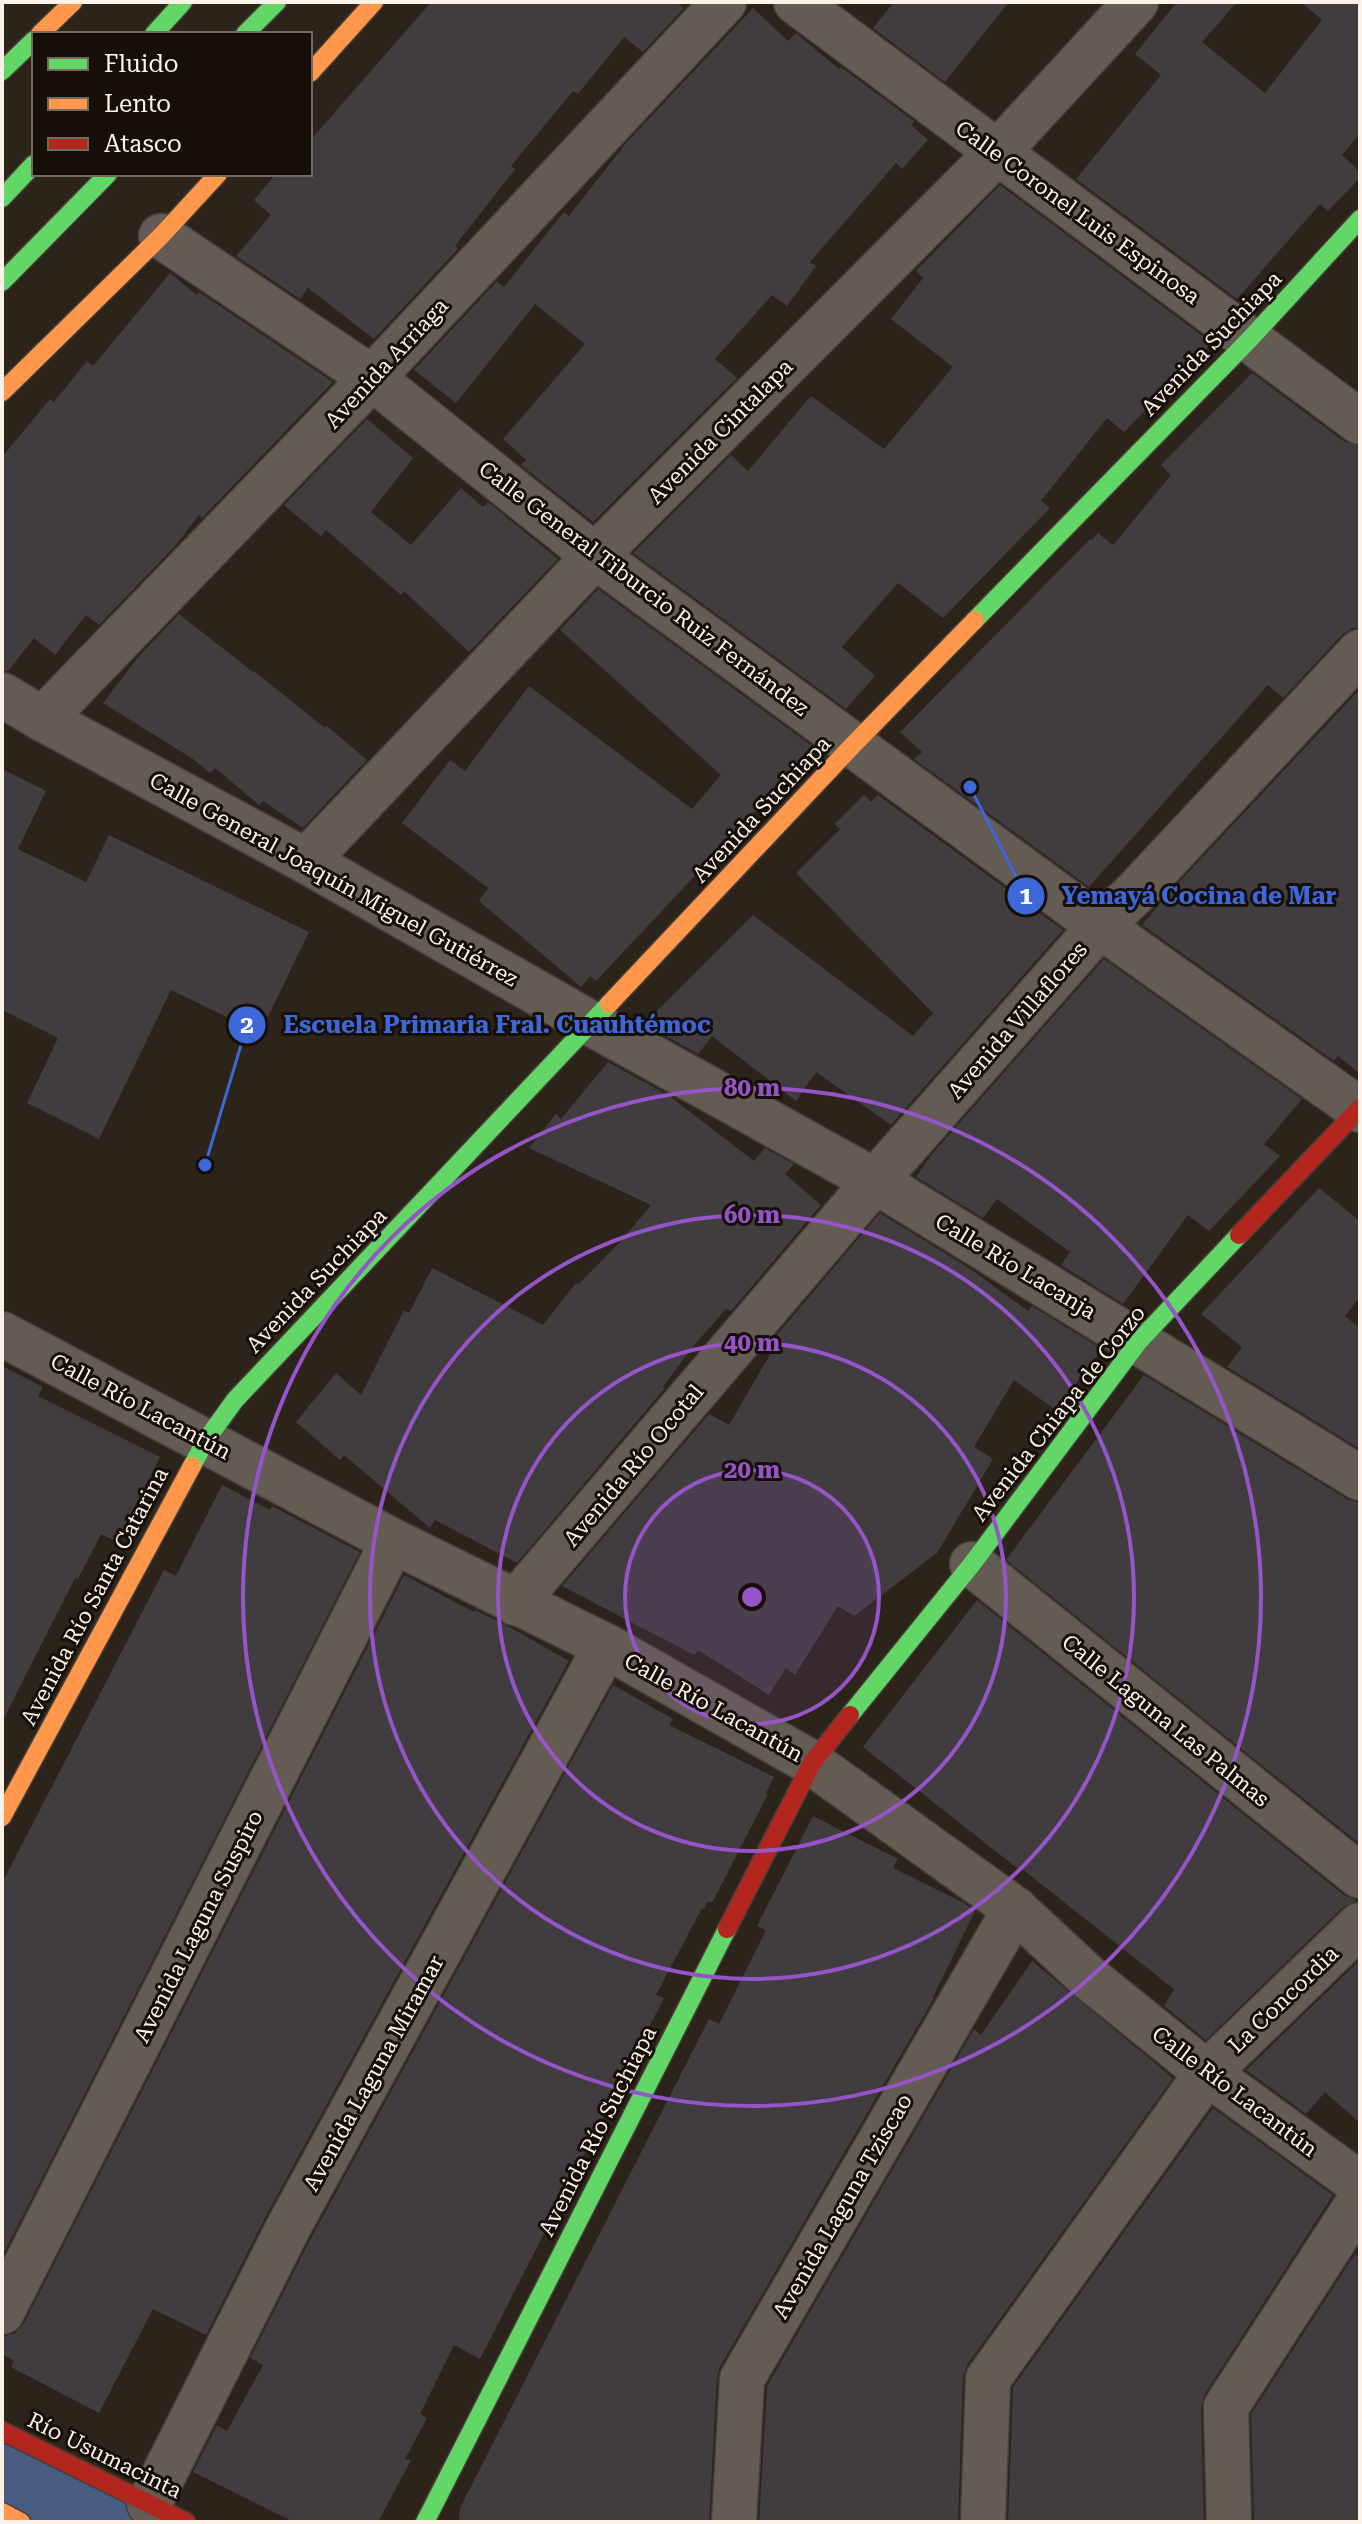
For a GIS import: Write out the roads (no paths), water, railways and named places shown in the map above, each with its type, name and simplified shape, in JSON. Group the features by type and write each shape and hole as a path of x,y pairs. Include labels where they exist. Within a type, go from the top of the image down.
{"main road":[{"path":"42,32 73,2"},
{"path":"156,32 183,2"},
{"path":"247,32 277,2"},
{"path":"312,71 374,2"},
{"path":"2,71 32,42"},
{"path":"2,198 32,166"},
{"path":"2,282 106,176"},
{"path":"2,392 161,236 216,176"},
{"name":"Avenida Suchiapa","path":"206,1440 235,1400 853,745 1250,339 1360,219"},
{"name":"Avenida Chiapa de Corzo","path":"812,1763 972,1564 1139,1341 1360,1109"},
{"name":"Avenida Río Santa Catarina","path":"2,1817 206,1440"},
{"name":"Avenida Río Suchiapa","path":"425,2522 812,1763"},
{"name":"Río Usumacinta","path":"2,2431 168,2513"},
{"path":"2,2512 21,2522"}],"street":[{"name":"Avenida Arriaga","path":"43,719 372,378 724,2"},
{"name":"Calle Coronel Luis Espinosa","path":"796,2 1360,422"},
{"name":"Avenida Cintalapa","path":"306,861 595,556 997,153 1136,2"},
{"name":"Calle General Tiburcio Ruiz Fernández","path":"161,236 372,378 595,556 1100,926 1360,1109"},
{"name":"Avenida Villaflores","path":"875,1181 1100,926 1134,894 1360,652"},
{"name":"Calle General Joaquín Miguel Gutiérrez","path":"2,695 306,861 875,1181"},
{"name":"Calle Río Lacanja","path":"875,1181 1360,1478"},
{"name":"Avenida Río Ocotal","path":"515,1603 875,1181"},
{"name":"Calle Río Lacantún","path":"2,1334 393,1541 606,1646 812,1763 1015,1909 1088,1977 1207,2073 1360,2184"},
{"name":"Avenida Laguna Suspiro","path":"2,2312 393,1541"},
{"name":"Calle Laguna Las Palmas","path":"972,1564 1360,1876"},
{"name":"Avenida Laguna Miramar","path":"168,2513 289,2226 606,1646"},
{"name":"Avenida Laguna Tziscao","path":"734,2522 742,2379 1015,1909"},
{"name":"La Concordia","path":"983,2522 988,2379 1207,2073 1360,1925"},
{"path":"1229,2522 1226,2407 1360,2200"}],"waterway":[{"path":"2,2471 97,2522"}],"place":[{"name":"Yemayá Cocina de Mar","path":"970,787"},
{"name":"Escuela Primaria Fral. Cuauhtémoc","path":"205,1165"}]}
